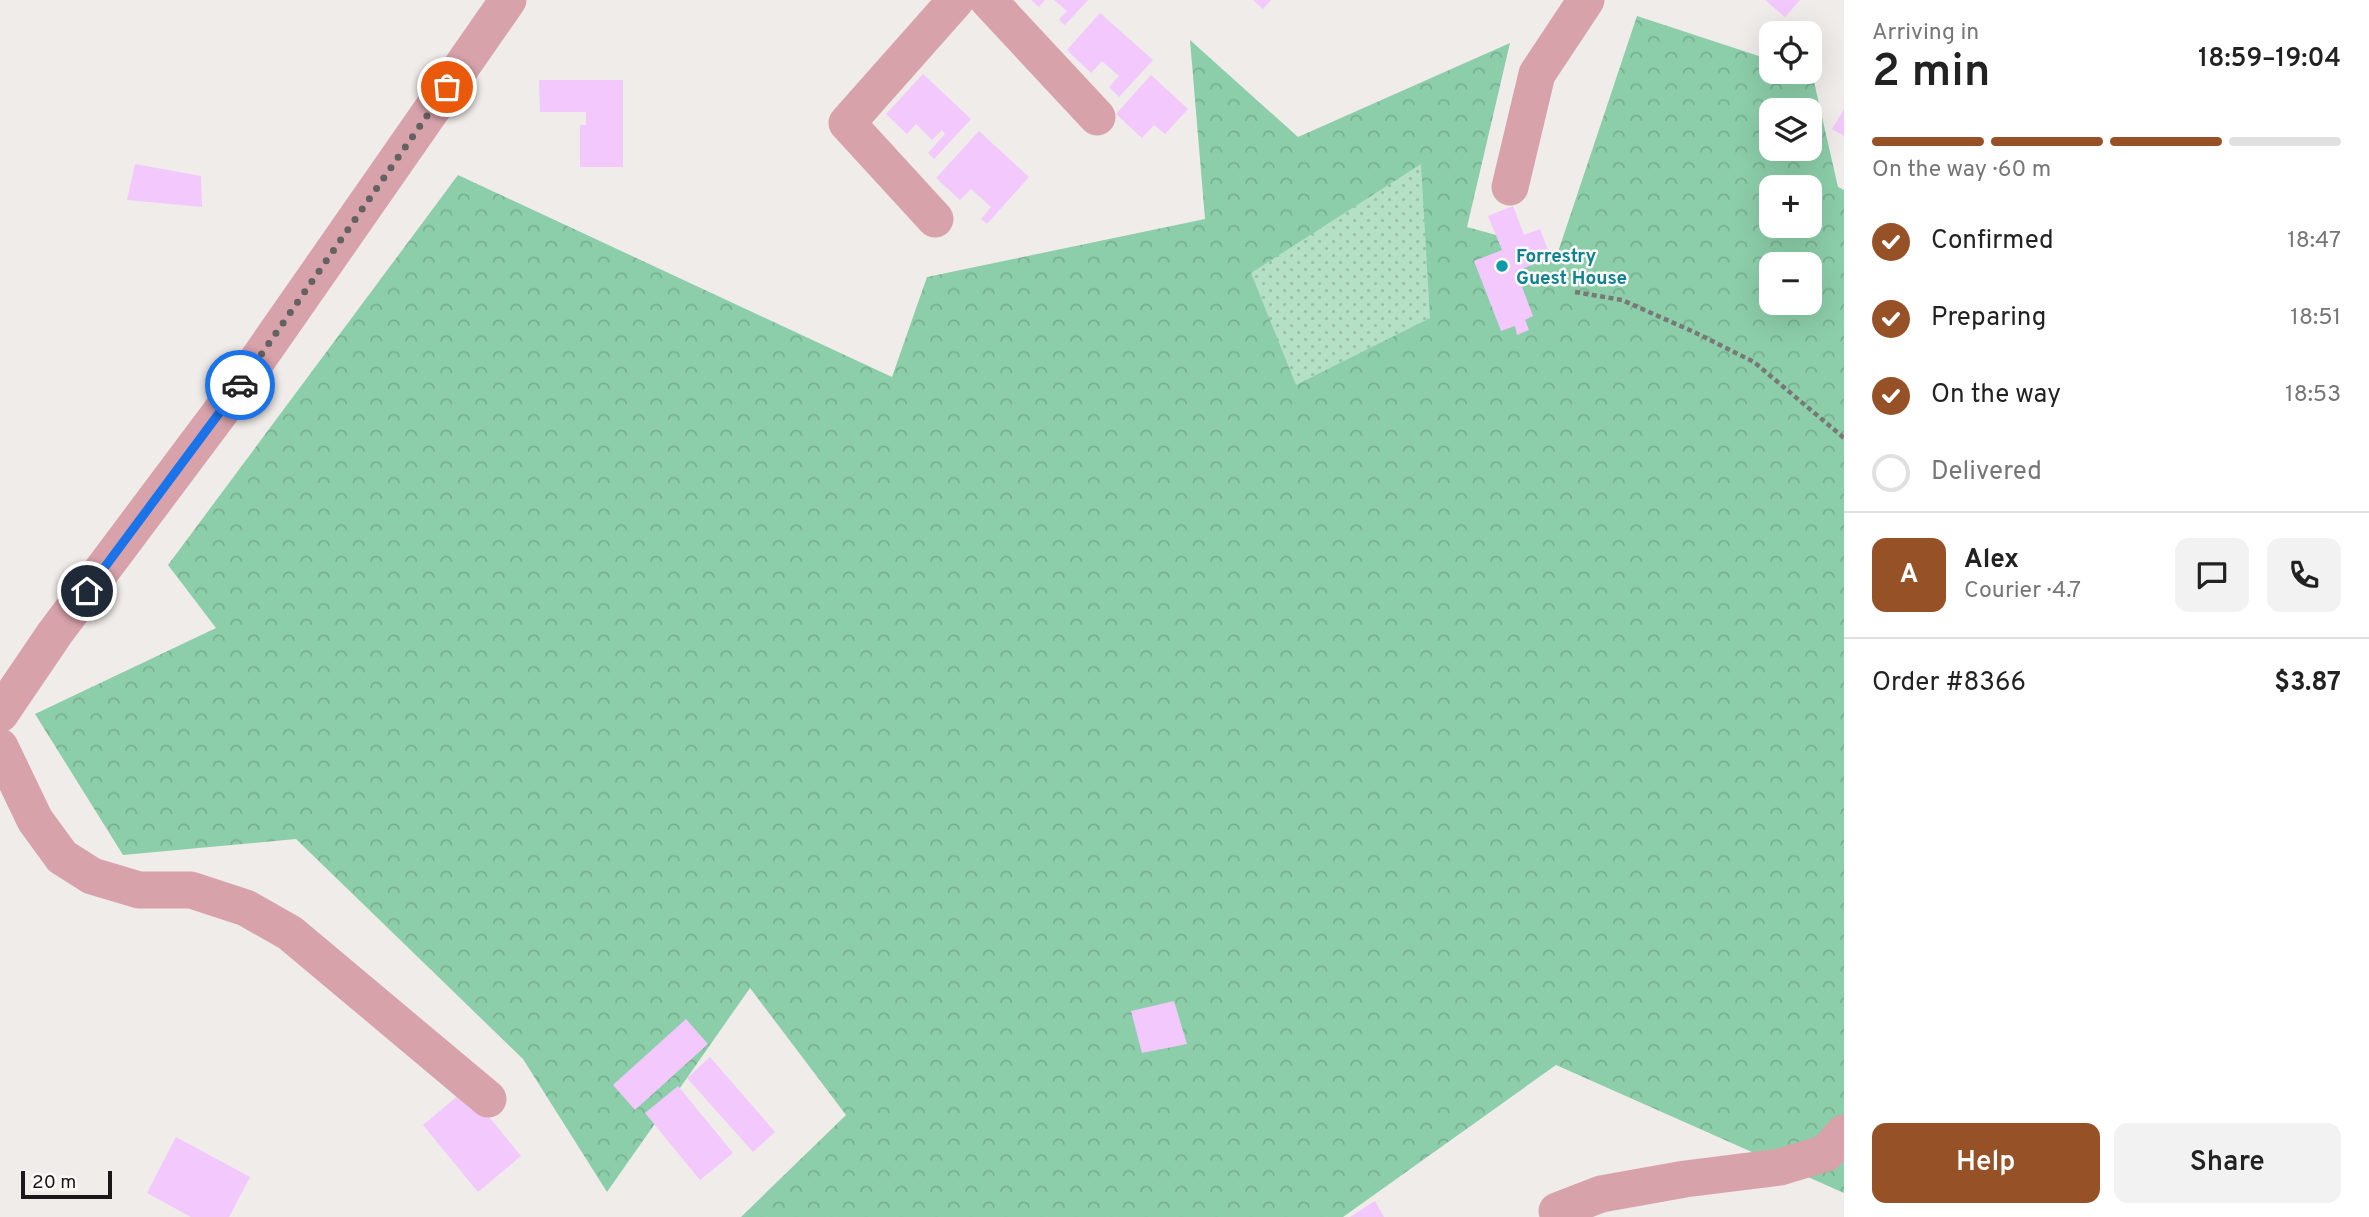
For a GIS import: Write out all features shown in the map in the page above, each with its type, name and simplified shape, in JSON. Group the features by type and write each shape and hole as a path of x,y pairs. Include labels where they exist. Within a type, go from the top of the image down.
{"street":[{"path":"0,714 55,633 231,398 508,0"},
{"path":"935,219 847,123 956,0"},
{"path":"988,0 1097,117"},
{"path":"1510,187 1537,74 1587,0"},
{"path":"0,747 35,820 62,858 92,876 139,890 191,890 246,908 290,933 488,1099"},
{"path":"1556,1211 1601,1194 1685,1179 1780,1167 1826,1153 1844,1133"}],"path":[{"path":"1575,292 1622,300 1754,362 1844,438"}],"green space":[{"path":"1637,16 1759,56 1759,84 1815,84 1818,98 1759,98 1759,161 1822,161 1822,117 1838,187 1844,190 1844,1193 1556,1065 1343,1217 741,1217 846,1115 750,988 607,1192 523,1059 296,839 123,855 35,714 216,628 168,565 458,175 892,377 927,277 1205,219 1190,40 1298,137 1510,43 1467,227 1558,252"},
{"path":"1421,164 1430,318 1296,385 1251,273"}],"building":[{"path":"1031,0 1045,0 1039,7"},
{"path":"1054,0 1088,0 1065,25 1059,20 1067,11"},
{"path":"1253,0 1271,0 1263,9"},
{"path":"1765,0 1800,0 1785,17"},
{"path":"1100,13 1153,60 1119,97 1109,87 1119,76 1102,61 1091,73 1067,50"},
{"path":"923,74 971,119 934,159 928,153 945,134 942,130 932,140 916,124 907,134 886,114"},
{"path":"1151,75 1188,109 1165,134 1154,125 1142,138 1116,114"},
{"path":"539,80 623,80 623,167 580,167 580,125 586,125 586,112 540,112"},
{"path":"1844,109 1844,136 1832,129"},
{"path":"979,131 1029,177 987,224 981,219 991,207 971,189 960,200 936,178"},
{"path":"135,164 201,176 202,207 127,200"},
{"name":"Forrestry Guest House","path":"1513,206 1524,235 1540,229 1551,258 1516,271 1533,316 1525,320 1529,330 1517,335 1515,326 1501,331 1474,261 1502,250 1488,216"},
{"path":"1174,1001 1187,1044 1142,1053 1131,1011"},
{"path":"686,1019 708,1044 635,1110 613,1085"},
{"path":"710,1057 775,1132 753,1152 687,1078"},
{"path":"678,1086 733,1153 700,1180 645,1113"},
{"path":"466,1089 521,1156 478,1192 423,1125"},
{"path":"176,1137 250,1177 229,1217 191,1217 147,1193"},
{"path":"1375,1201 1384,1217 1350,1217"}],"way so far":[{"path":"240,385 447,87"}],"place":[{"name":"Forrestry Guest House","path":"1502,266"}],"route":[{"path":"87,591 240,385"}]}
